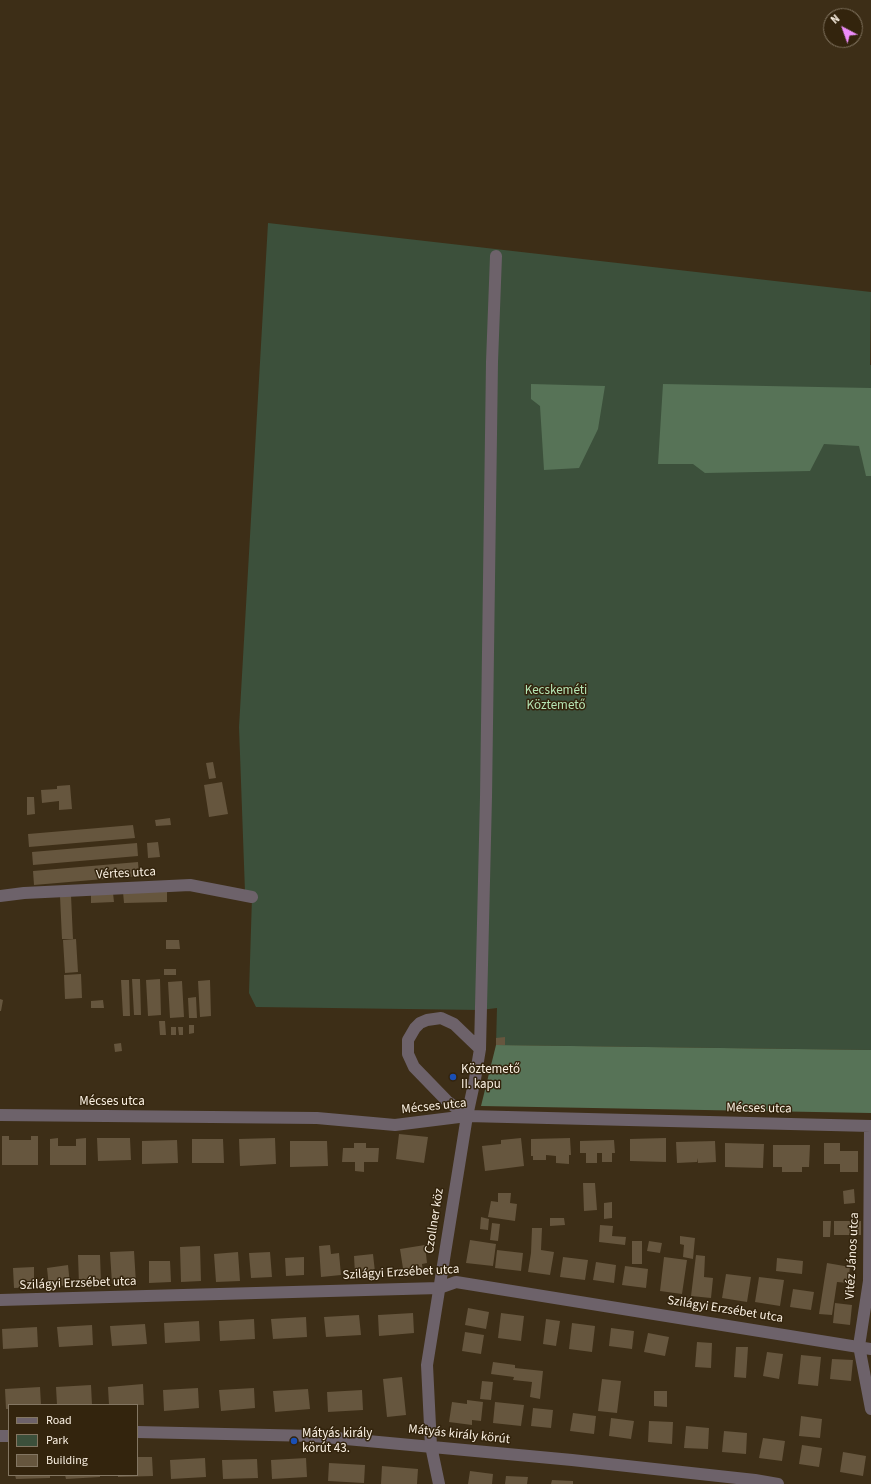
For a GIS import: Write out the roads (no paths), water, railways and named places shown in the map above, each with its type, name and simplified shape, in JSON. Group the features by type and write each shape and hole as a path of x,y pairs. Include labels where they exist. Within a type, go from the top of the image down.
{"street":[{"name":"Czollner köz","path":"439,1484 431,1446 427,1365 467,1116 476,1079 480,1049 486,797 492,369 496,256"},
{"name":"Vértes utca","path":"0,896 190,885 252,897"},
{"path":"467,1116 447,1101 414,1067 408,1054 408,1040 415,1028 420,1023 434,1018 441,1018 454,1024 480,1049"},
{"name":"Mécses utca","path":"0,1115 317,1118 395,1125 467,1116 871,1126"},
{"name":"Vitéz János utca","path":"871,1126 869,1281 865,1347 871,1409"},
{"name":"Szilágyi Erzsébet utca","path":"0,1300 439,1288 456,1282 865,1347"},
{"name":"Mátyás király körút","path":"138,1432 314,1436 431,1446 778,1484"}],"place":[{"name":"Köztemető II. kapu","path":"453,1077"},
{"name":"Mátyás király körút 43.","path":"294,1441"}],"park label":[{"name":"Kecskeméti Köztemető","path":"556,698"}]}
